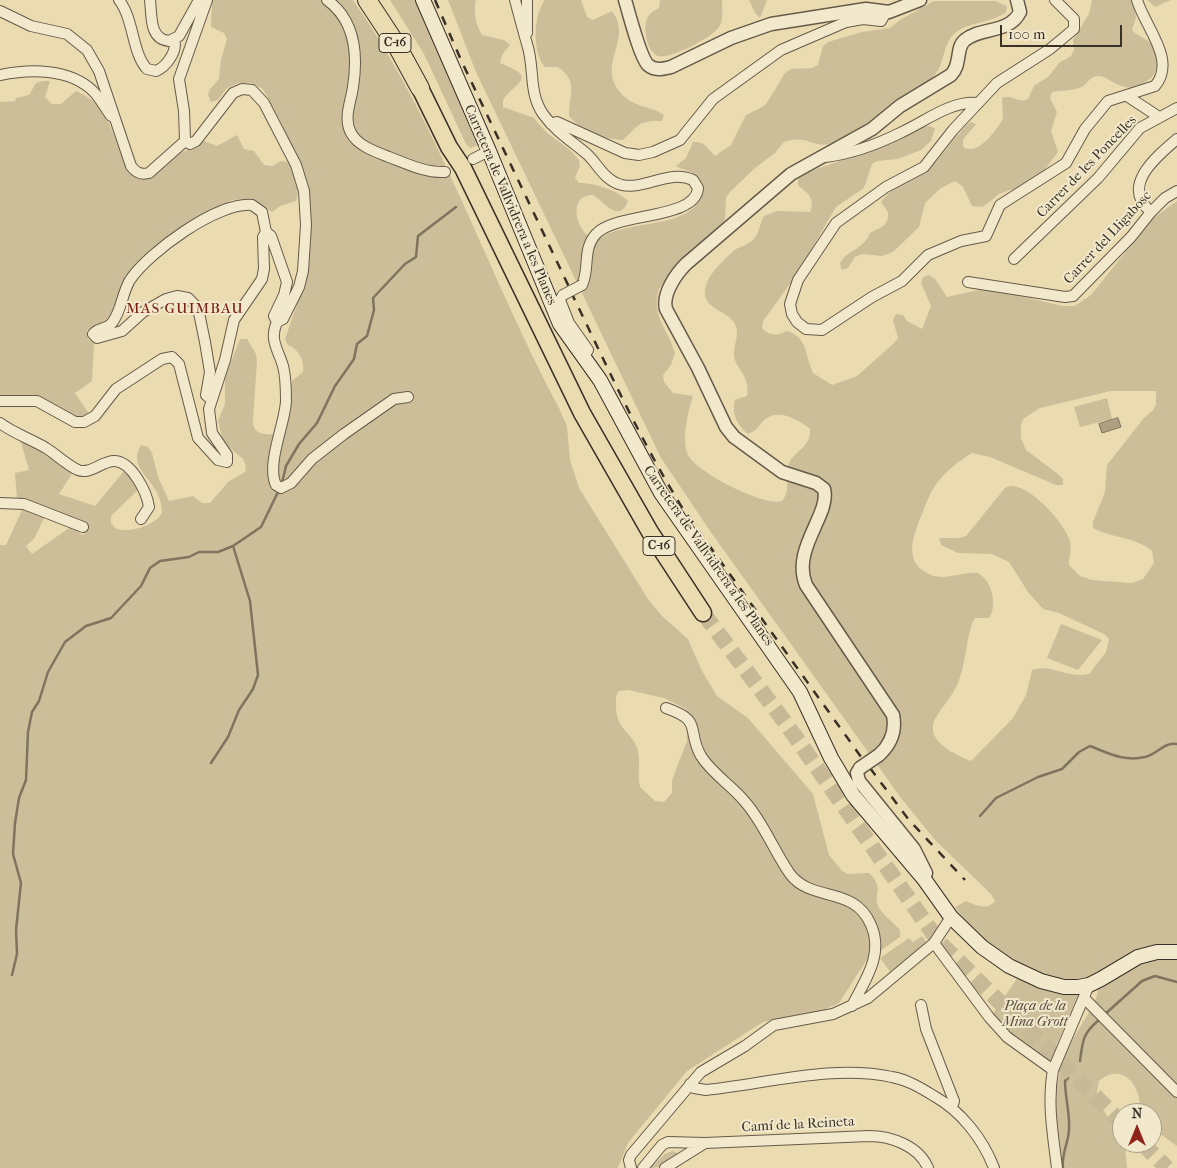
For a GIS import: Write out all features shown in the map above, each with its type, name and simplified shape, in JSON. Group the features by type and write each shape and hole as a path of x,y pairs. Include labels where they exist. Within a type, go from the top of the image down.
{"highway":[{"name":"C-16","path":"367,0 425,86"},
{"name":"C-16","path":"381,0 425,86 449,147 468,163 582,413 650,532 703,613"}],"main road":[{"name":"Carretera de Vallvidrera a les Planes","path":"424,0 489,151 556,315 570,340 600,380 661,493 800,692 846,785 924,879 951,917 982,947 1009,966 1052,984 1070,987 1089,985"},
{"path":"1089,985 1138,956 1157,952 1177,952"}],"street":[{"path":"119,0 126,10 142,60 147,69 156,71 164,66 175,48 174,40 199,0"},
{"path":"150,0 155,34 164,41 174,40"},
{"path":"185,141 179,79 207,0"},
{"path":"327,0 344,17 352,33 354,74 348,118 351,133 359,142 382,154 426,170 445,172"},
{"path":"515,0 527,44 535,98 551,124 586,154 614,182 632,186 656,180 687,178 693,180 698,188 695,198 683,206 612,223 600,230 589,246 585,262 586,277 582,285 562,294 560,300 564,314 588,348 588,354 584,357"},
{"path":"526,0 527,44"},
{"path":"626,0 644,60 652,68 660,69 670,67 731,38 771,24 874,9 886,12 920,0"},
{"path":"1055,0 1074,19 1074,29 1050,49 997,83 977,103 924,167 886,187 836,223 798,280 791,299 790,309 794,318 801,326 811,330 822,330 907,278 928,255 961,241 986,236 995,212 1003,202 1066,163 1085,129 1104,104 1111,98 1127,96 1155,86 1162,78 1166,67 1164,53 1137,0"},
{"path":"924,879 926,873 914,849 859,781 857,773 860,768 879,755 888,745 892,735 893,714 806,585 802,572 802,562 824,500 824,490 816,482 782,472 734,437 726,427 665,305 667,293 686,264 791,174 872,129 909,100 947,78 957,68 963,41 1010,23 1018,16 1020,2"},
{"path":"0,11 31,26 67,34 82,44 99,71 118,122 131,166 138,173 145,174 156,168 185,141"},
{"path":"551,124 557,122 629,155 653,152 680,140 713,99 781,50 846,22 863,19 880,20 886,12"},
{"path":"0,75 40,71 71,78 95,93 112,118 118,122"},
{"path":"185,141 190,144 196,141 233,93 249,90 260,97 296,165 304,191 306,212 303,271 299,287 283,319 277,322"},
{"path":"1127,96 1159,117"},
{"path":"824,157 843,155 892,137 958,104 977,103"},
{"name":"Carrer de les Poncelles","path":"1014,259 1098,178 1140,128 1177,108"},
{"path":"1151,212 1139,196 1140,179 1145,170 1177,139"},
{"path":"468,163 489,151"},
{"name":"Carrer del Lligabosc","path":"968,282 1065,297 1073,296 1131,237 1151,212 1165,198 1177,191"},
{"path":"211,399 206,395 210,368 198,308 188,298 177,296 162,301 143,312 118,333 97,338 93,334 112,323 131,279 147,261 202,220 227,208 252,205 262,212 266,232 271,236 287,282 274,316 277,322 273,340 282,364 286,386 285,412 275,460 274,477 277,486 287,486 327,446 394,399 408,397"},
{"path":"0,401 37,401 75,422 84,422 95,416 116,389 162,359 172,357 179,364 198,438 213,456 226,463 228,460 227,455 215,439 210,426 211,399 226,360 234,320 262,279 264,269 263,237 266,232"},
{"path":"1,428 31,439 77,470 87,470 111,461 120,462 144,489 149,507 141,520"},
{"path":"0,503 24,504 83,527"},
{"path":"666,708 688,718 693,727 701,756 746,803 796,881 811,890 845,898 867,917 874,935 875,956 872,968 852,1006"},
{"path":"631,1168 629,1160 631,1156 690,1084 712,1064 745,1046 774,1025 833,1014 868,998 934,943 951,917"},
{"path":"934,943 989,1017 1007,1037 1052,1074"},
{"path":"1057,1168 1050,1106 1052,1074 1089,985"},
{"path":"1084,998 1112,1024 1177,1092"},
{"path":"921,1005 926,1029 954,1102 952,1107"},
{"path":"690,1084 694,1088 706,1090 827,1074 870,1074 892,1077 913,1084 952,1107 972,1129 994,1168"},
{"name":"Camí de la Reineta","path":"643,1168 658,1149 668,1142 705,1143 877,1136 907,1146 920,1157 928,1168"},
{"path":"666,1168 705,1143"}],"green space":[{"path":"212,0 353,0 384,47 437,148 533,358 559,408 567,426 570,460 579,488 648,599 662,616 688,639 702,671 717,696 748,718 813,794 829,855 842,871 848,874 869,873 874,878 878,887 878,906 900,930 900,937 866,961 839,1003 821,1011 763,1022 687,1071 628,1143 618,1168 0,1168 0,545 6,545 23,508 44,518 34,539 26,546 32,554 72,526 82,535 86,533 89,526 81,521 17,500 15,473 29,470 20,439 73,472 59,494 95,506 125,470 140,488 111,516 111,523 115,528 121,530 141,528 153,522 162,513 161,502 157,492 141,470 138,462 137,454 141,445 148,447 152,453 158,477 169,501 193,496 202,503 210,503 228,482 245,472 246,466 243,459 223,442 218,421 225,404 225,377 240,339 247,339 256,354 253,425 260,433 277,434 290,386 293,380 303,372 300,356 295,349 288,345 285,339 306,278 310,192 280,120 263,89 251,83 238,83 226,89 218,100 211,102 208,95 210,89 219,79 221,59 227,39 224,33 211,27","holes":["628,690 664,698 686,709 687,741 672,780 672,793 664,802 655,801 640,787 638,751 633,740 619,721 616,700 619,691"]},
{"path":"390,0 417,0 480,142 476,146 470,148 466,144 424,54"},
{"path":"448,0 476,0 476,18 482,35 504,40 510,45 502,55 500,63 519,72 522,76 519,83 503,100 503,107 534,118 547,133 570,150 579,160 580,166 575,178 579,183 605,188 628,201 620,211 611,209 593,195 584,197 579,202 577,217 580,225 584,232 598,240 609,233 674,218 688,212 697,203 700,182 694,174 676,166 686,158 693,142 703,144 715,156 731,145 746,115 764,106 785,73 791,69 812,68 818,65 823,46 828,42 862,32 890,28 900,20 934,1 995,1 1007,6 1006,12 1000,16 965,27 953,35 949,40 937,72 898,104 853,133 829,144 823,145 804,140 784,142 775,153 755,168 731,191 726,197 723,224 701,243 659,289 657,307 659,315 675,353 671,365 663,375 664,382 673,393 693,396 687,418 685,442 688,455 694,462 717,479 746,494 761,499 782,501 787,492 788,466 808,440 810,429 794,418 781,415 769,417 748,434 741,427 734,415 734,405 735,400 747,396 748,388 747,382 734,359 736,328 731,319 709,303 705,290 708,280 720,263 736,249 755,238 764,216 777,211 810,212 812,207 811,199 798,185 798,179 803,174 887,144 923,127 935,128 931,141 921,150 898,159 877,161 872,164 864,188 836,207 795,277 763,321 762,328 767,333 780,334 787,331 799,338 805,348 813,373 832,385 857,376 894,343 898,338 893,320 896,314 903,315 907,321 922,329 931,306 921,283 923,277 929,275 935,279 947,297 983,289 996,290 1062,306 1075,306 1091,295 1152,219 1177,201 1177,1146 1162,1135 1162,1103 1140,1103 1135,1087 1130,1080 1116,1074 1108,1075 1099,1081 1096,1097 1112,1125 1112,1153 1126,1153 1127,1168 1062,1168 1055,1110 1058,1081 1067,1050 1090,1010 1098,989 1076,980 1049,977 1022,966 984,941 963,919 955,907 966,901 977,905 989,906 995,901 991,894 935,840 901,798 710,531 661,458 476,72","holes":["1111,391 1156,391 1156,404 1107,465 1105,492 1093,522 1093,528 1139,543 1152,551 1154,563 1143,579 1131,583 1092,580 1080,576 1069,565 1070,541 1060,523 1032,495 1013,486 1005,488 966,536 939,538 941,545 958,553 992,554 1009,562 1028,592 1043,609 1059,613 1104,634 1109,639 1106,652 1089,674 1081,675 1046,668 1032,670 1026,695 1013,718 971,761 950,751 943,746 934,734 935,719 959,680 972,623 975,618 989,618 992,613 993,600 990,587 978,573 965,573 947,577 935,576 921,569 915,562 912,547 919,522 932,490 949,470 972,453 990,457 1056,485 1063,485 1063,479 1058,474 1026,450 1021,438 1023,419 1040,408"]},
{"path":"545,0 581,0 587,17 593,20 612,11 618,22 619,33 612,65 612,76 616,87 630,101 664,115 662,121 643,123 623,140 608,138 586,130 569,116 571,83 569,78 558,67 545,67 541,61 536,44 536,24"},
{"path":"660,0 722,0 721,24 715,31 690,47 671,55 658,56 654,54 648,45 645,27 649,16 659,8"},
{"path":"749,0 767,0 760,18 755,13"},
{"path":"1092,0 1133,0 1136,18 1132,30 1152,45 1157,56 1157,67 1152,77 1140,85 1129,87 1118,85 1101,76 1095,76 1079,88 1052,92 1050,98 1057,112 1051,131 1058,152 1041,175 1022,186 999,194 983,207 972,206 963,187 955,181 941,188 925,203 919,227 893,252 882,256 862,254 855,257 848,268 842,270 840,264 842,259 859,247 870,233 880,228 887,221 888,212 881,202 890,192 904,181 929,169 971,122 976,124 963,140 963,147 969,149 981,145 1003,119 1002,98 1028,99 1034,86 1049,76 1059,63 1071,56 1074,50 1073,40 1089,14"},
{"path":"1147,0 1171,0 1155,7"},
{"path":"50,81 45,97 52,104 61,104 76,91 95,103 107,119 125,161 137,177 175,155 197,146 202,140 217,146 237,135 244,149 254,151 264,165 272,166 281,161 287,162 294,175 298,192 296,201 280,206 272,212 260,204 246,199 232,200 206,212 143,258 111,318 103,324 87,330 88,339 94,343 92,381 75,393 90,415 86,417 77,416 55,404 42,400 0,398 0,102 15,101 16,98 29,95 36,83"},
{"path":"1107,398 1112,419 1080,427 1074,407"},
{"path":"1061,624 1102,640 1078,670 1047,658"},
{"path":"922,936 927,943 891,973 880,958 909,938 913,942"},
{"name":"Plaça de la Mina Grott","path":"1018,977 1079,993 1051,1057 1033,1055 992,1015"},
{"path":"672,1151 678,1153 669,1162 662,1166 650,1168 665,1154"}],"shaded area":[{"path":"1118,418 1121,427 1102,433 1099,424"}],"waterway":[{"path":"282,483 286,466 299,444 317,423 335,386 354,359 357,344 367,336 374,310 373,298 405,264 416,257 418,236 456,207"},
{"path":"211,763 228,737 239,710 253,689 258,675 250,601 233,546 261,527 279,490"},
{"path":"12,975 17,954 16,930 21,883 13,854 15,823 19,798 26,780 28,732 32,712 39,701 48,672 65,642 86,626 111,618 141,586 150,568 160,561 189,557 199,552 218,552 233,546"},
{"path":"980,816 996,798 1038,777 1062,769 1079,752 1090,746 1123,758 1137,758 1150,755 1164,746 1177,744"},
{"path":"1104,1015 1142,981 1155,976 1177,982"},
{"path":"1080,1061 1084,1038 1100,1019"},
{"path":"1063,1168 1063,1158 1069,1129 1065,1081 1068,1078"}],"tunnel":[{"path":"703,613 787,725 939,942 1112,1113"},
{"path":"1152,1153 1167,1168"}],"railway":[{"path":"435,0 461,60 569,287"},
{"path":"571,292 638,430 683,509 864,761"},
{"path":"870,768 909,820 965,880"}],"district":[{"name":"MAS GUIMBAU","path":"185,309"}]}
